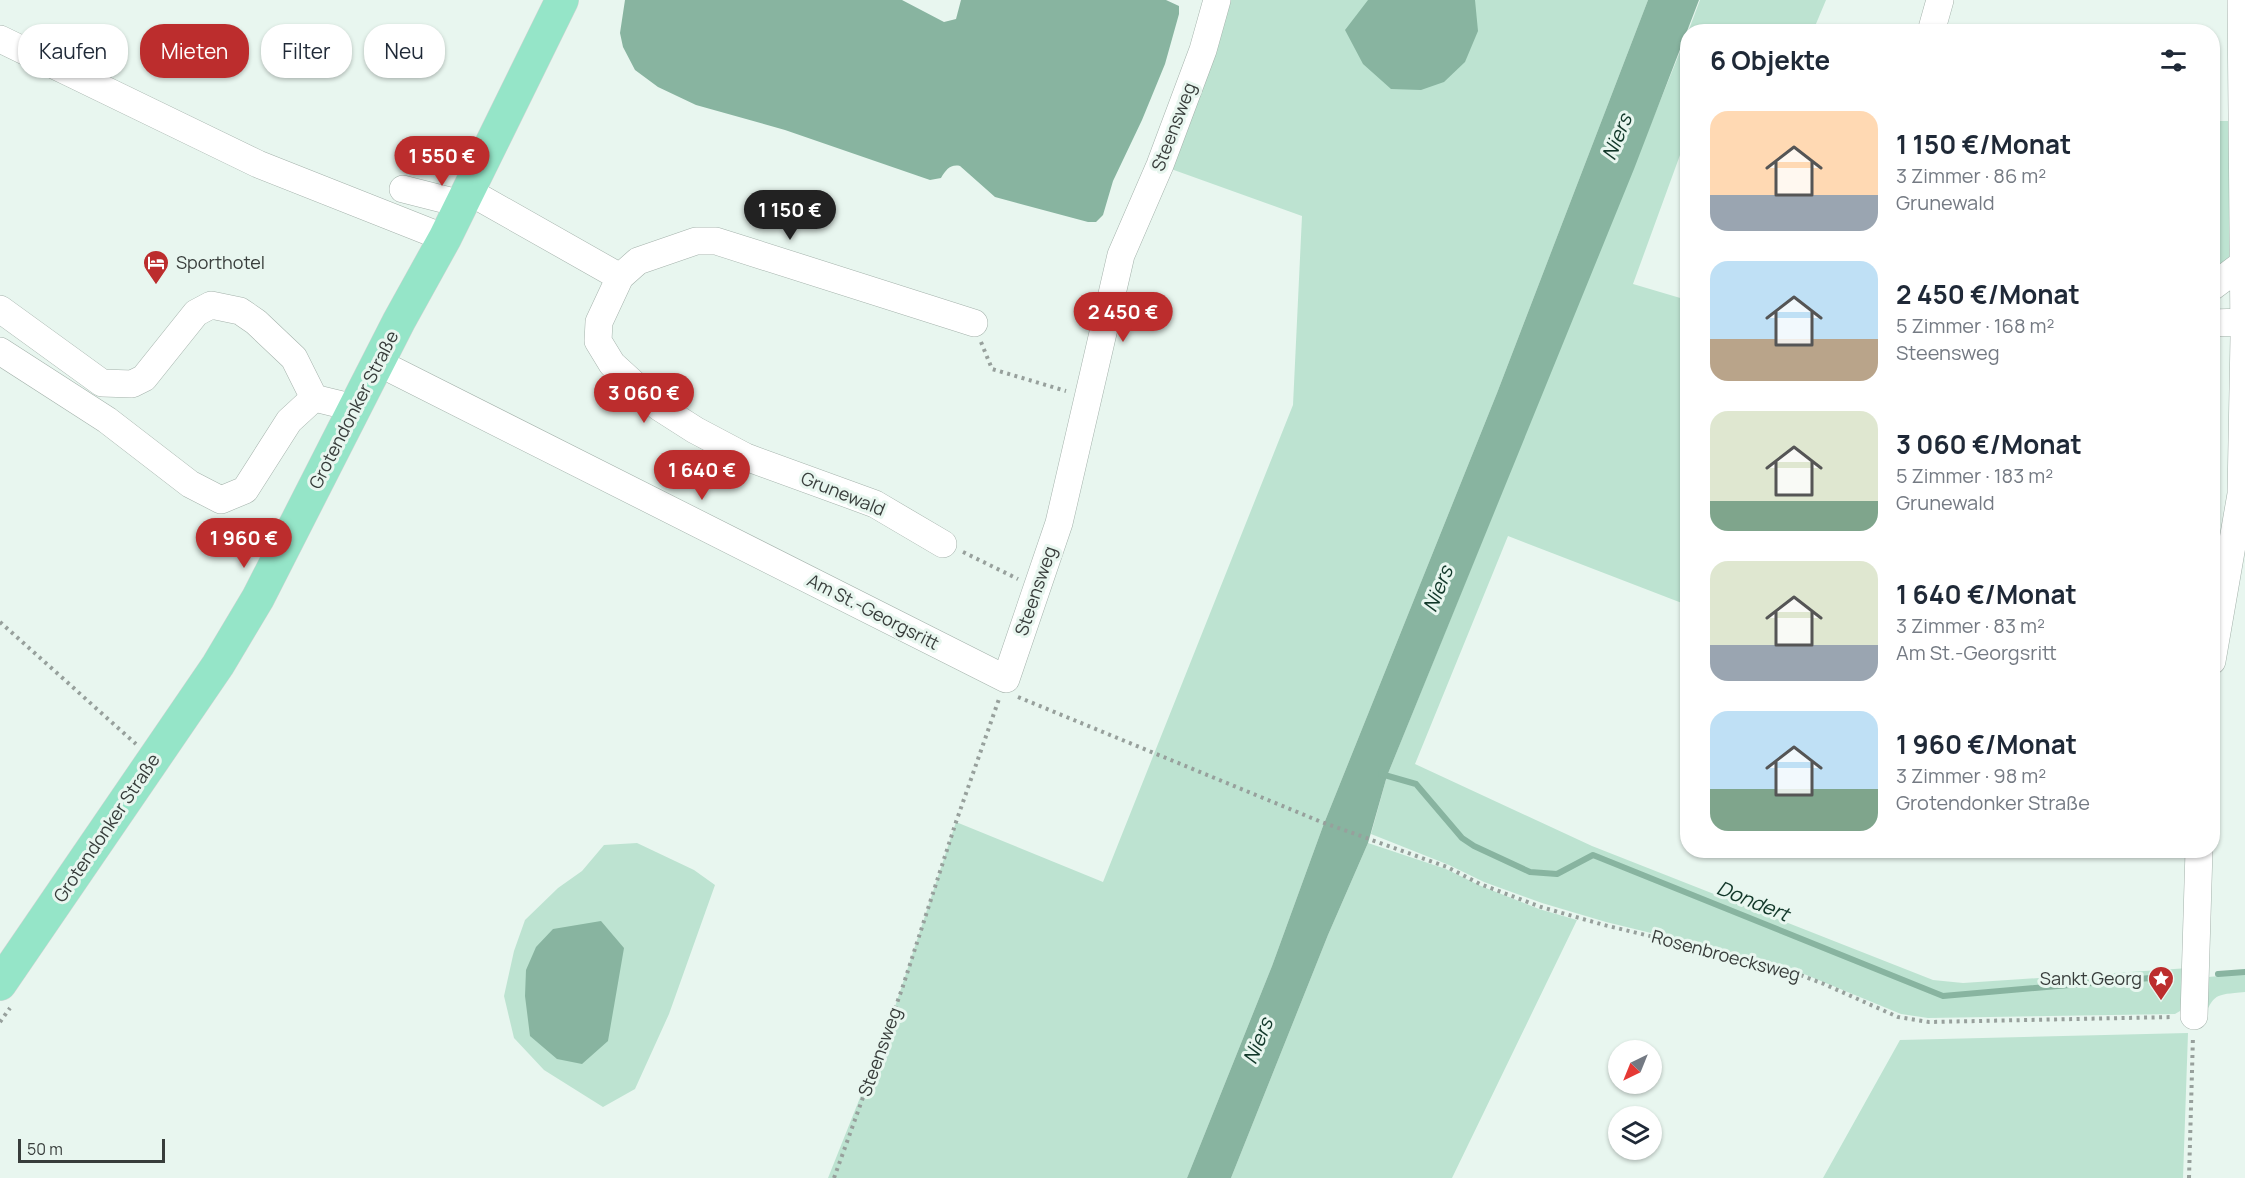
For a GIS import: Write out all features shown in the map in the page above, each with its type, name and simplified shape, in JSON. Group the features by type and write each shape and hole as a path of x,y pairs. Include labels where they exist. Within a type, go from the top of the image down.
{"main road":[{"name":"Grotendonker Straße","path":"0,984 218,665 258,598 377,362 445,238 562,0"}],"street":[{"name":"Steensweg","path":"1006,679 1059,523 1121,255 1160,165 1192,81 1217,0"},
{"path":"1933,24 1940,0"},
{"path":"2220,615 2241,494 2244,263 2241,0"},
{"path":"0,39 258,164 445,238"},
{"path":"403,189 465,198 620,277"},
{"name":"Grunewald","path":"943,544 875,504 746,457 695,430 659,407 612,364 598,341 599,322 620,277 638,261 696,241 716,241 974,323"},
{"path":"2220,281 2244,263"},
{"path":"0,309 102,383 132,384 144,378 196,313 211,304 240,311 256,322 294,358 314,399"},
{"path":"2220,323 2244,322"},
{"path":"0,351 107,420 190,484 221,500 245,490 289,421 314,399"},
{"name":"Am St.-Georgsritt","path":"377,362 1006,679"},
{"path":"314,399 355,408"},
{"path":"2194,1016 2199,858"}],"path":[{"path":"974,323 992,369 1087,397"},
{"path":"943,544 975,556 1037,590"},
{"path":"0,622 153,760"},
{"name":"Rosenbroecksweg","path":"1006,679 1019,697 1319,821 1447,867 1480,884 1541,907 1604,925 1779,967 1898,1017 1929,1022 2194,1016"},
{"name":"Steensweg","path":"834,1178 902,989 956,822 1006,679"},
{"path":"2189,1178 2194,1016"}],"shaded area":[{"path":"1217,0 1648,0 1497,393 1323,826 1272,966 1187,1178 828,1178 889,1025 956,822 1103,882 1293,405 1302,216 1160,165"},
{"path":"1700,0 1826,0 1816,24 1691,24"},
{"path":"1680,52 1680,155 1633,284 1680,298 1680,602 1508,536 1415,764 1592,846 1933,980 1963,983 2189,968 2185,1008 2175,1014 1928,1018 1901,1014 1782,965 1606,922 1542,903 1484,882 1449,865 1371,834 1387,776"},
{"path":"2220,121 2233,121 2232,254 2220,267"},
{"path":"637,843 694,870 715,885 669,1014 635,1089 603,1107 544,1070 514,1038 504,996 514,951 525,920 558,888 582,871 604,845"},
{"path":"1368,843 1446,869 1539,909 1577,920 1452,1178 1231,1178 1328,935"},
{"path":"2245,974 2245,992 2215,998 2200,1025 2208,977"},
{"path":"2188,1033 2183,1178 1823,1178 1900,1040"}],"water":[{"path":"625,0 902,0 944,22 956,19 961,0 1166,0 1179,6 1179,14 1165,64 1113,181 1103,215 1096,222 1088,222 995,197 960,166 951,167 941,178 930,180 785,130 696,105 658,87 635,70 623,47 620,33"},
{"path":"1368,0 1475,0 1478,31 1465,62 1444,82 1421,90 1391,89 1363,64 1345,30"},
{"name":"Niers","path":"1648,0 1699,0 1690,24 1680,24 1680,49 1634,169 1387,776 1368,843 1328,935 1231,1178 1187,1178 1272,966 1323,826 1497,393"},
{"path":"601,921 624,948 608,1041 582,1064 557,1059 530,1036 525,996 526,970 536,947 553,929"}],"waterway":[{"name":"Dondert","path":"1381,774 1416,784 1462,838 1530,872 1557,874 1593,855 1943,996 2162,977"},
{"name":"Dondert","path":"2218,974 2245,972"}],"place":[{"name":"Sporthotel","path":"156,286"},
{"name":"Sankt Georg","path":"2161,1002"}]}
